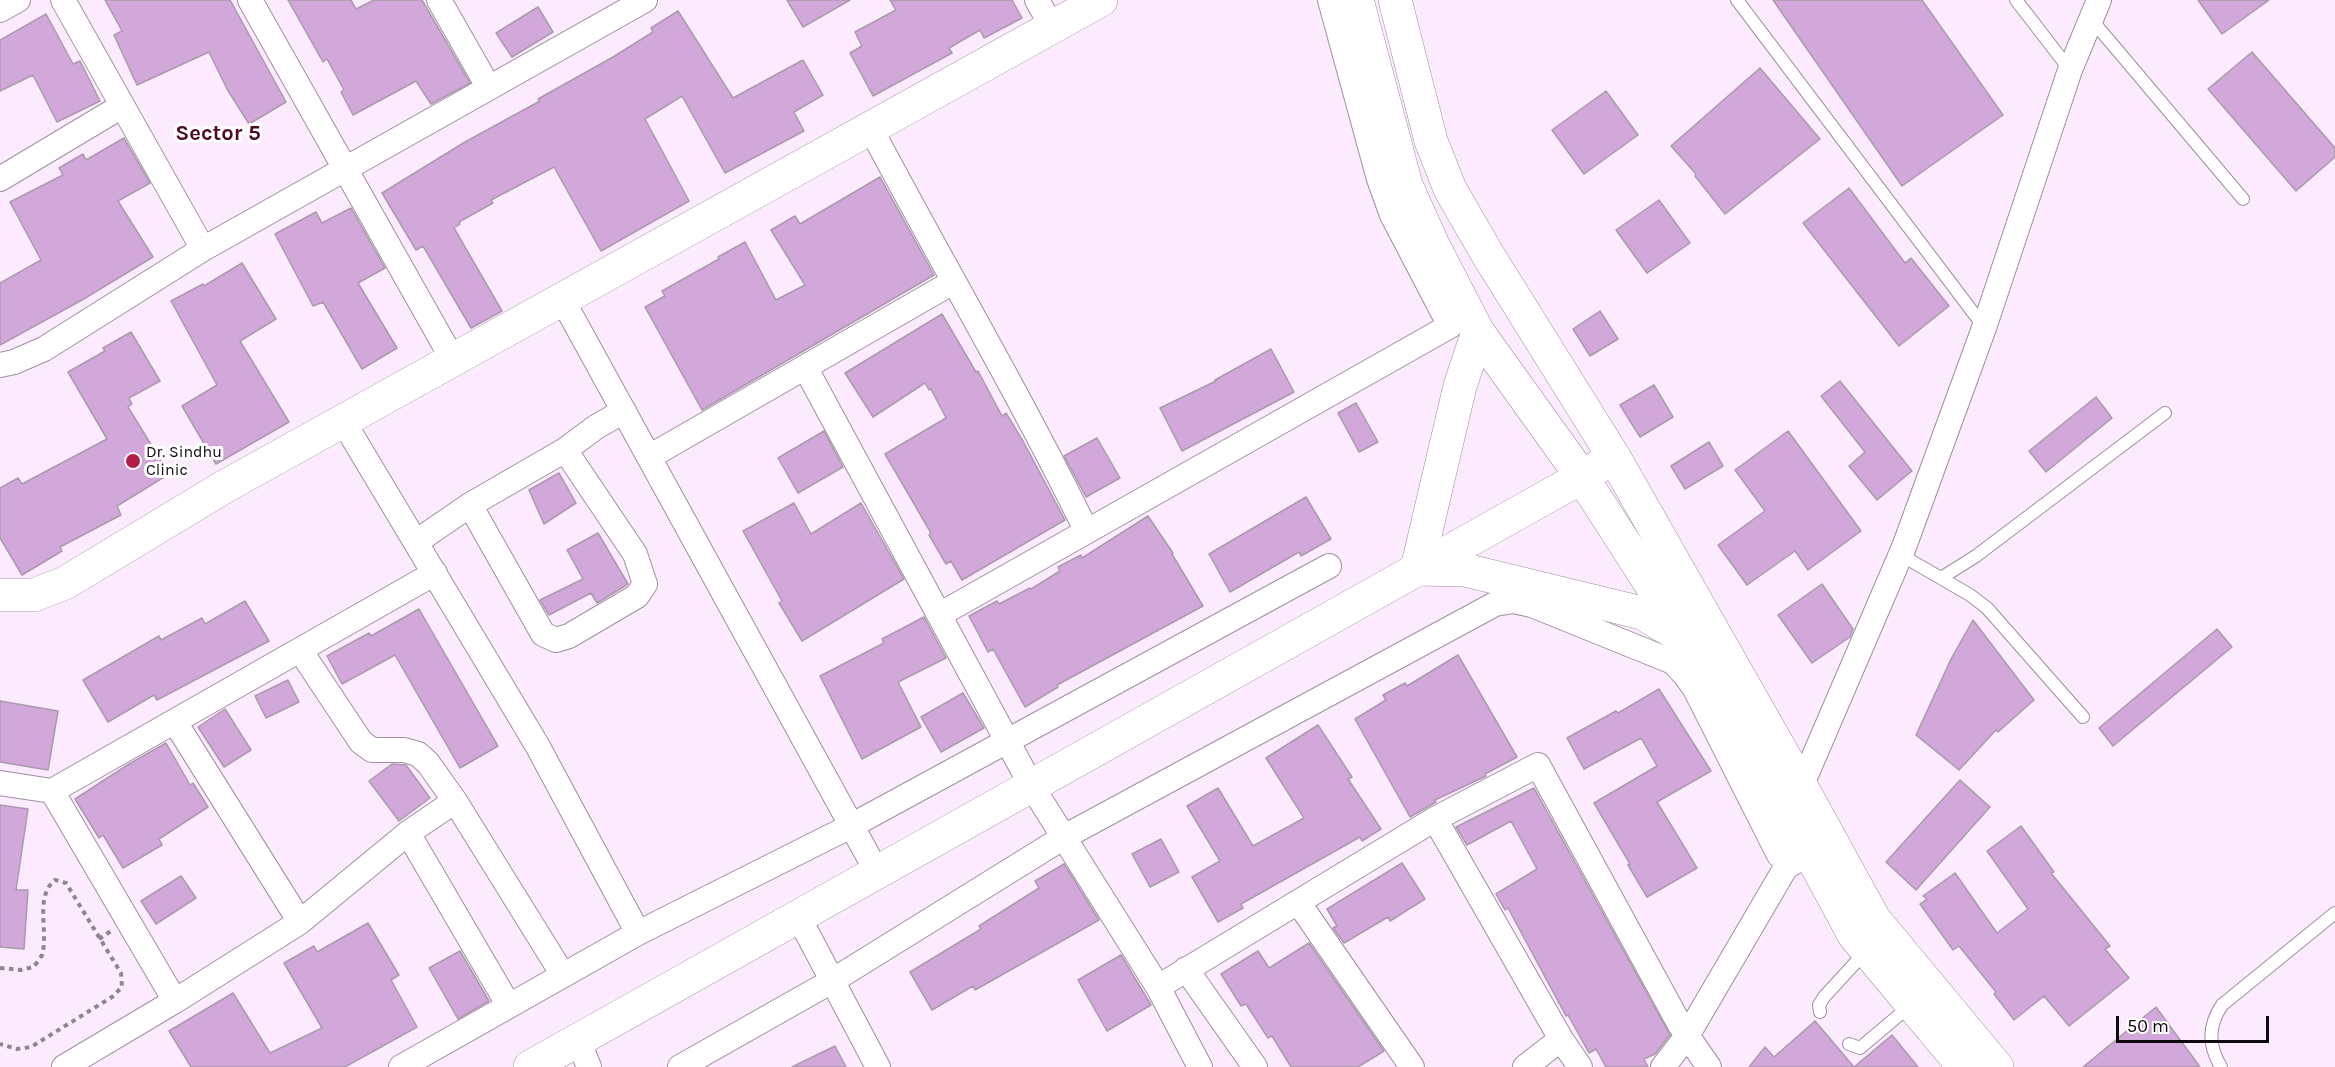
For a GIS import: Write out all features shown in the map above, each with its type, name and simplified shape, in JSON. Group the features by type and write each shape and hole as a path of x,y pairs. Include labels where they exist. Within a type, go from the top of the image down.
{"main road":[{"path":"0,596 34,595 65,583 224,487 870,127 1044,13 1101,0"},
{"path":"1357,0 1406,185 1433,245 1478,332 1582,477 1686,639 1795,801"},
{"path":"1395,0 1431,141 1450,189 1488,255 1614,457 1795,801 1807,850 1854,935 1912,1004 1974,1060"},
{"path":"1417,569 1460,386 1478,332"},
{"path":"530,1067 584,1053 798,916 1614,457"},
{"path":"1417,569 1465,570 1642,613 1686,639"},
{"path":"1807,850 1874,919 1974,1060"}],"street":[{"path":"0,10 18,0"},
{"path":"63,0 203,249"},
{"path":"250,0 453,360"},
{"path":"439,0 489,88"},
{"path":"0,365 14,362 44,349 203,249 645,0"},
{"path":"939,615 1450,326 1411,255 1379,179 1330,0"},
{"path":"1795,801 1901,555 1984,328 2070,70 2095,10"},
{"path":"0,179 122,106"},
{"path":"870,127 1046,448 1086,530"},
{"path":"649,457 953,282"},
{"path":"562,299 877,872"},
{"path":"805,367 1031,785 1158,987 1200,1067"},
{"path":"416,542 470,505 565,450 596,427 624,411"},
{"path":"343,421 537,745 638,933"},
{"path":"470,505 543,634 556,640 569,636 637,596 645,584 642,569 635,554 565,450"},
{"path":"401,1067 638,933 851,826 1329,566"},
{"path":"0,783 52,791 435,573"},
{"path":"680,1067 832,981 1064,837 1495,604 1513,601 1532,605 1672,662 1685,675 1807,850 1786,867 1687,1036 1663,1067"},
{"path":"300,650 361,742 372,750 404,750 418,754 428,763 455,801 562,975"},
{"path":"175,722 300,922"},
{"path":"1158,987 1435,819 1538,765 1687,1036 1709,1067"},
{"path":"52,791 176,1001"},
{"path":"64,1067 176,1001 300,922 408,833 455,801"},
{"path":"1435,819 1561,1039 1580,1067"},
{"path":"408,833 509,1006"},
{"path":"1298,902 1412,1067"},
{"path":"798,916 878,1067"},
{"path":"1186,969 1255,1067"},
{"path":"1525,1067 1561,1039"}],"lane":[{"path":"1737,0 1984,328"},
{"path":"2016,0 2070,70"},
{"path":"2095,10 2243,199"},
{"path":"1941,578 1976,556 2165,413"},
{"path":"1901,555 1970,595 1987,608 2083,717"},
{"path":"2222,1067 2210,1038 2213,1018 2222,1005 2335,913"},
{"path":"1820,1012 1819,1005 1824,997 1867,950"},
{"path":"1849,1044 1860,1048 1912,1004"}],"path":[{"path":"0,968 21,970 33,967 42,956 45,897 49,885 55,880 66,883 75,895 121,973 122,987 111,998 31,1047 17,1049 0,1044"}],"building":[{"path":"105,0 230,0 286,102 249,124 227,89 209,52 137,85 114,35 122,31"},
{"path":"288,0 351,0 356,9 374,0 422,0 470,83 431,104 416,81 353,115 341,92 344,90 327,59 323,62"},
{"path":"787,0 850,0 803,27"},
{"path":"890,0 1012,0 1022,18 984,38 980,30 949,48 952,53 873,96 850,53 862,46 855,32 896,10"},
{"path":"1773,0 1922,0 2003,115 1902,186"},
{"path":"2198,0 2269,0 2222,34"},
{"path":"538,7 553,32 512,57 496,33"},
{"path":"678,11 733,98 803,60 823,95 794,112 804,131 725,173 682,96 645,119 689,201 601,251 554,167 491,200 493,203 459,222 460,224 454,228 502,311 471,328 423,246 416,250 382,193 465,142 540,101 538,99 613,57 653,32 651,28"},
{"path":"46,14 73,64 80,61 100,101 57,122 33,75 0,91 0,40"},
{"path":"2252,52 2335,148 2335,157 2296,191 2208,89"},
{"path":"1760,68 1820,139 1725,214 1695,176 1696,174 1671,146"},
{"path":"1606,91 1638,135 1584,174 1552,130"},
{"path":"124,138 150,183 118,201 153,257 82,300 0,345 0,283 41,260 10,202 63,175 59,168 83,154 86,160"},
{"path":"880,177 934,275 702,410 645,307 665,296 662,291 745,242 776,300 805,285 771,230 795,216 800,224"},
{"path":"1849,188 1905,263 1911,258 1949,306 1899,346 1803,223"},
{"path":"1659,200 1690,243 1647,273 1616,230"},
{"path":"351,208 385,268 358,283 397,348 362,369 323,302 313,306 275,234 316,212 322,223"},
{"path":"242,263 276,319 240,341 289,422 216,464 182,406 217,385 171,301 203,284 204,286"},
{"path":"1600,311 1618,339 1590,356 1573,329"},
{"path":"942,314 976,372 978,371 1002,416 1006,413 1023,441 1065,520 962,580 951,561 946,564 929,535 931,533 885,454 946,418 931,389 929,390 925,383 873,417 845,373"},
{"path":"131,332 160,381 129,398 132,404 128,407 169,474 117,506 121,515 60,547 62,551 22,575 0,538 0,488 18,478 22,484 107,439 68,372 105,351 103,348"},
{"path":"1271,349 1294,392 1182,451 1160,408 1216,381"},
{"path":"1840,381 1912,471 1877,500 1849,466 1865,452 1821,396"},
{"path":"1654,385 1673,417 1640,437 1620,405"},
{"path":"2096,397 2112,418 2046,472 2029,451"},
{"path":"1356,403 1378,442 1359,452 1338,413"},
{"path":"824,431 843,467 798,493 778,458"},
{"path":"1788,431 1861,531 1808,570 1795,551 1747,585 1718,545 1765,511 1735,470"},
{"path":"1097,438 1120,478 1086,497 1064,456"},
{"path":"1709,442 1723,466 1685,489 1671,466"},
{"path":"559,473 576,503 544,524 529,490"},
{"path":"1306,497 1331,539 1301,556 1299,552 1230,592 1209,554"},
{"path":"794,503 811,534 861,503 904,579 802,641 779,603 782,601 743,531"},
{"path":"1148,516 1173,553 1203,606 1057,685 1058,687 1025,707 993,649 988,652 969,616 997,601 999,604 1031,589 1060,571 1058,567 1081,555 1082,558"},
{"path":"598,533 628,584 597,603 591,593 549,615 540,600 583,579 567,550"},
{"path":"1822,584 1853,629 1850,637 1812,663 1778,615"},
{"path":"245,601 269,641 157,700 154,695 108,722 83,680 159,636 161,640 202,618 205,624"},
{"path":"419,609 498,746 460,768 395,655 342,684 327,656 369,633 371,636"},
{"path":"924,617 946,658 898,682 921,727 862,759 820,676 884,643 882,639"},
{"path":"1973,620 2034,700 1998,732 1996,730 1959,770 1916,735 1951,659"},
{"path":"2217,629 2232,647 2113,746 2099,728"},
{"path":"1458,655 1517,757 1485,774 1486,776 1435,800 1436,802 1410,817 1355,719 1386,700 1383,695 1405,683 1407,686"},
{"path":"288,680 299,702 266,718 255,696"},
{"path":"1659,689 1711,771 1657,802 1697,868 1647,897 1594,803 1657,766 1641,738 1584,769 1567,738 1616,711 1618,713"},
{"path":"963,693 984,728 941,752 921,717"},
{"path":"0,701 58,711 48,770 0,762"},
{"path":"225,709 251,750 224,767 198,727"},
{"path":"1318,725 1352,777 1348,779 1381,829 1362,841 1360,837 1241,904 1243,908 1218,922 1192,877 1220,861 1187,806 1218,788 1253,846 1304,818 1266,758"},
{"path":"166,743 190,785 193,783 208,807 159,839 162,845 123,868 103,835 99,838 75,799"},
{"path":"392,764 406,765 430,798 399,821 369,781"},
{"path":"1960,780 1990,807 1916,890 1886,862"},
{"path":"1534,788 1670,1035 1655,1054 1644,1059 1648,1067 1606,1067 1596,1049 1589,1053 1568,1015 1566,1016 1508,908 1505,910 1496,894 1537,869 1511,821 1467,845 1456,827"},
{"path":"0,805 28,809 16,890 28,890 24,949 0,947"},
{"path":"2021,826 2054,872 2051,873 2110,946 2105,949 2129,978 2069,1026 2044,996 2014,1020 1994,994 1996,992 1959,946 1953,950 1920,904 1927,899 1923,896 1955,873 1997,933 2028,909 1987,851"},
{"path":"1161,839 1179,872 1150,887 1132,854"},
{"path":"1402,863 1425,899 1390,921 1388,917 1344,943 1333,928 1337,926 1327,909"},
{"path":"1064,864 1099,920 975,990 973,986 932,1010 910,972 981,929 979,926 1039,888 1035,881"},
{"path":"181,876 196,898 156,924 141,901"},
{"path":"368,923 399,975 391,980 417,1027 345,1067 191,1067 169,1031 233,993 270,1053 322,1028 284,963 314,946 317,952"},
{"path":"1309,943 1384,1051 1358,1067 1291,1067 1272,1036 1268,1038 1246,1004 1241,1006 1221,974 1258,951 1269,968"},
{"path":"460,951 489,1001 458,1019 429,968"},
{"path":"1121,955 1151,1005 1107,1031 1078,980"},
{"path":"2156,1007 2200,1067 2083,1067"},
{"path":"1815,1021 1854,1067 1749,1067 1765,1047 1774,1057"},
{"path":"1892,1035 1918,1067 1854,1067"},
{"path":"835,1046 846,1067 792,1067"}],"place":[{"name":"Dr. Sindhu Clinic","path":"133,461"}],"district":[{"name":"Sector 5","path":"218,134"}]}
